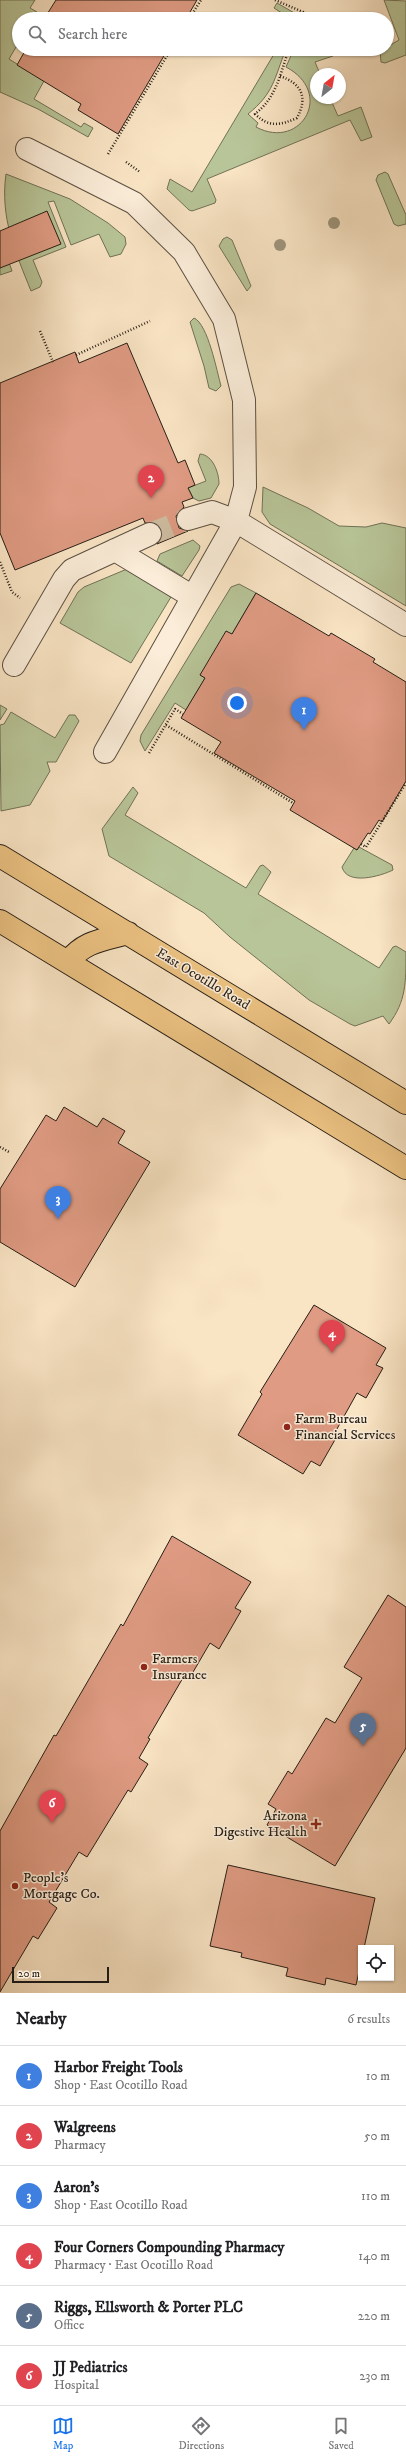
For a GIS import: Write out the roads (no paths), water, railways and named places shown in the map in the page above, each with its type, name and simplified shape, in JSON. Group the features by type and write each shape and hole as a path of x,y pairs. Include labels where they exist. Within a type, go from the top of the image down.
{"main road":[{"name":"East Ocotillo Road","path":"0,856 406,1103"},
{"path":"0,921 406,1168"},
{"path":"68,962 77,950 83,946 128,933"}],"lane":[{"path":"26,150 134,202 184,252 224,319 244,400 245,487 236,521 104,752"},
{"path":"188,519 212,512 236,521 406,625"},
{"path":"14,665 64,578 72,570 150,534"},
{"path":"115,550 193,597"}],"tunnel":[{"path":"150,534 188,519"}],"place":[{"name":"Walgreens","path":"151,498"},
{"name":"Harbor Freight Tools","path":"304,730"},
{"name":"Aaron's","path":"58,1219"},
{"name":"Four Corners Compounding Pharmacy","path":"332,1353"},
{"name":"Farm Bureau Financial Services","path":"287,1427"},
{"name":"Farmers Insurance","path":"144,1667"},
{"name":"Riggs, Ellsworth & Porter PLC","path":"363,1746"},
{"name":"JJ Pediatrics","path":"52,1823"},
{"name":"Arizona Digestive Health","path":"316,1824"},
{"name":"People's Mortgage Co.","path":"15,1886"}]}
